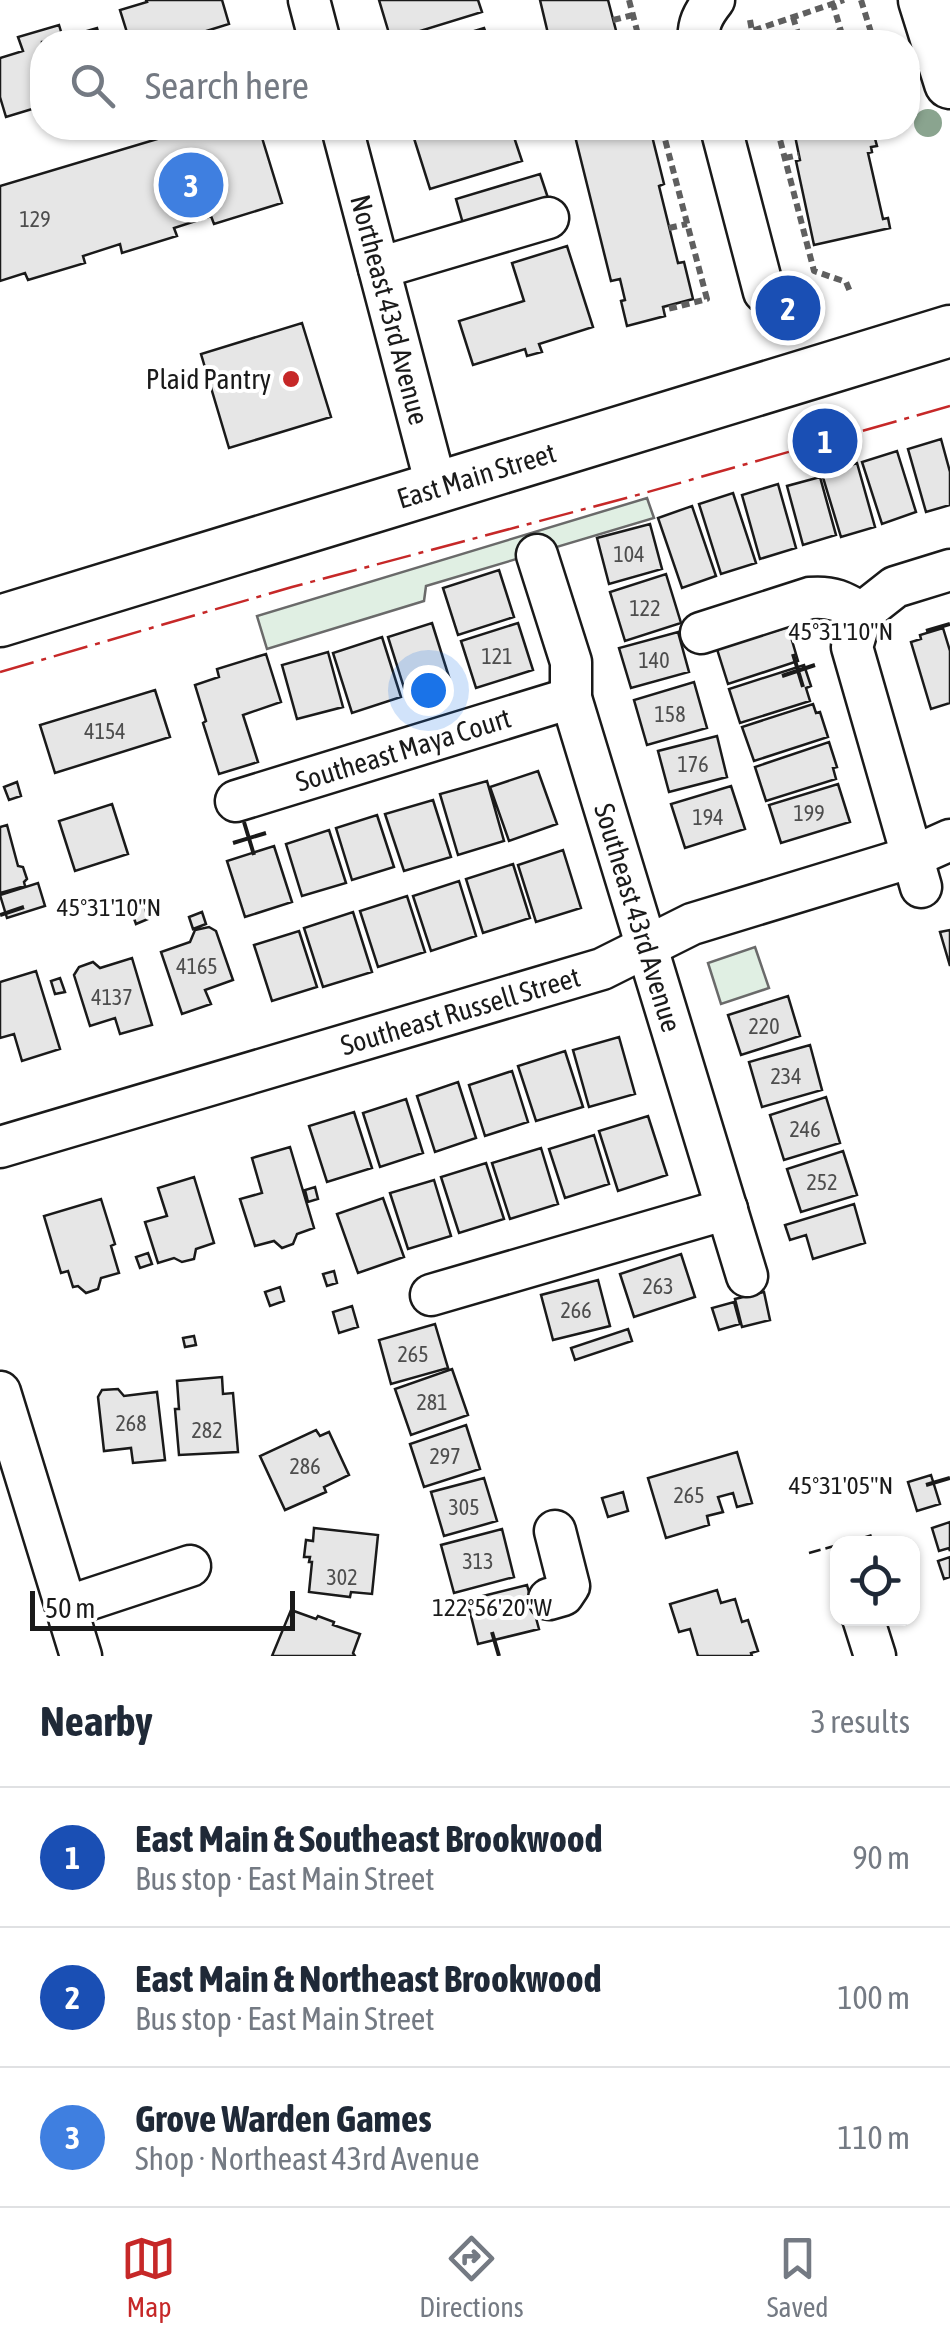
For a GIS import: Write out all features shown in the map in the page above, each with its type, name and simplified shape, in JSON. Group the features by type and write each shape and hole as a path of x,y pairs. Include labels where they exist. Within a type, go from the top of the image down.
{"main road":[{"path":"924,0 950,82"},
{"name":"East Main Street","path":"0,622 950,331"}],"street":[{"path":"308,0 317,30"},
{"path":"698,30 703,14 714,0"},
{"name":"Northeast 43rd Avenue","path":"345,140 437,489"},
{"path":"724,140 764,292"},
{"path":"379,268 548,218"},
{"name":"Southeast 43rd Avenue","path":"538,555 571,662 571,698 748,1276"},
{"path":"916,872 852,647 862,613 894,587 950,570"},
{"path":"701,633 826,596 862,613"},
{"name":"Southeast Maya Court","path":"236,801 571,698"},
{"name":"Southeast Russell Street","path":"0,1147 602,970 692,924 916,872 950,840"},
{"path":"430,1296 727,1208"},
{"path":"0,1392 81,1656"},
{"path":"549,1599 563,1596 569,1586 556,1532"},
{"path":"66,1607 190,1566"},
{"path":"865,1626 874,1656"}],"path":[{"path":"629,0 636,30"},
{"path":"755,30 844,0"},
{"path":"861,0 870,30"},
{"path":"833,4 841,30"},
{"path":"614,20 632,15"},
{"path":"793,17 797,30"},
{"path":"750,20 752,30"},
{"path":"664,310 707,299 665,140"},
{"path":"780,140 814,271 846,282 851,294"},
{"path":"785,158 800,155"},
{"path":"670,228 687,224"}],"green space":[{"path":"647,498 654,518 426,586 424,601 267,649 257,616"},
{"path":"755,947 769,988 721,1004 708,963"}],"building":[{"path":"222,0 229,24 210,30 126,30 120,10 147,2"},
{"path":"379,0 478,0 482,12 424,30 388,30"},
{"path":"540,0 608,0 616,30 547,30"},
{"path":"30,33 30,110 6,117 0,97 0,58 23,51 18,37"},
{"path":"154,140 263,140 282,203 214,224 211,216 174,228 177,236 122,253 120,244 83,256 85,263 28,280 25,273 0,281 0,186"},
{"path":"415,140 515,140 522,161 430,189"},
{"path":"576,140 653,140 664,184 659,186 678,263 684,262 693,299 663,307 665,316 627,326 620,279 611,281"},
{"path":"796,140 875,140 877,146 868,153 883,219 888,218 890,228 814,245 796,161 800,160"},
{"path":"540,174 549,201 464,227 456,199"},
{"path":"567,246 593,327 539,344 542,352 527,356 525,349 473,365 459,321 524,301 512,263"},
{"path":"302,323 331,417 229,448 201,354"},
{"path":"941,439 950,472 950,505 926,512 908,449"},
{"path":"897,451 916,512 882,524 862,462"},
{"path":"857,463 875,527 841,537 822,474"},
{"path":"820,477 836,535 803,545 787,486"},
{"path":"778,484 796,548 760,559 742,495"},
{"path":"733,493 756,563 721,574 699,504"},
{"path":"692,506 716,576 682,588 658,518"},
{"path":"650,524 662,569 609,584 597,538"},
{"path":"499,570 514,617 458,635 443,588"},
{"path":"666,574 681,623 625,641 610,592"},
{"path":"432,623 449,677 405,691 388,637"},
{"path":"518,623 533,670 476,688 461,641"},
{"path":"788,627 798,661 728,684 717,649"},
{"path":"943,628 950,651 950,703 931,709 911,642"},
{"path":"678,632 689,672 631,688 619,648"},
{"path":"382,637 401,697 352,713 333,653"},
{"path":"328,652 343,707 297,719 282,665"},
{"path":"266,654 281,702 243,715 258,762 219,774 195,685 219,677 217,669"},
{"path":"804,665 811,686 806,688 810,701 740,723 729,689"},
{"path":"694,682 707,728 647,745 634,700"},
{"path":"155,690 170,737 55,773 40,725"},
{"path":"813,704 816,713 820,712 828,737 754,761 742,727"},
{"path":"717,736 727,777 669,792 658,751"},
{"path":"829,742 837,767 833,768 836,779 766,801 755,767"},
{"path":"538,771 557,824 509,841 490,787"},
{"path":"487,781 504,841 458,855 440,794"},
{"path":"17,782 21,796 9,800 4,787"},
{"path":"838,784 850,822 781,843 769,805"},
{"path":"731,786 745,829 685,848 671,804"},
{"path":"433,800 451,857 404,871 385,814"},
{"path":"112,804 128,854 75,871 59,821"},
{"path":"377,815 394,867 352,880 336,828"},
{"path":"7,825 18,866 23,867 27,879 25,886 0,893 0,827"},
{"path":"329,830 346,883 302,896 286,844"},
{"path":"274,846 292,902 245,917 227,861"},
{"path":"563,850 581,908 536,922 518,865"},
{"path":"513,864 530,918 483,933 466,879"},
{"path":"459,881 476,936 431,951 413,896"},
{"path":"38,883 45,906 7,918 0,895"},
{"path":"407,896 425,952 378,967 360,911"},
{"path":"144,905 148,919 136,924 131,910"},
{"path":"202,912 206,924 193,929 189,917"},
{"path":"353,912 372,972 323,987 304,928"},
{"path":"209,927 216,931 233,980 205,990 211,1004 182,1014 161,952 190,942 195,930"},
{"path":"950,930 950,966 940,932"},
{"path":"299,931 317,987 272,1001 254,945"},
{"path":"132,958 152,1025 120,1034 115,1018 90,1026 74,975 79,967 93,962 100,968"},
{"path":"36,971 60,1049 22,1061 14,1034 0,1038 0,982"},
{"path":"60,978 65,992 55,994 51,981"},
{"path":"788,996 800,1036 741,1055 728,1015"},
{"path":"619,1037 635,1094 589,1107 573,1050"},
{"path":"810,1045 822,1090 762,1107 749,1062"},
{"path":"565,1051 583,1107 536,1121 518,1066"},
{"path":"512,1071 528,1122 485,1136 469,1085"},
{"path":"458,1082 476,1138 435,1152 417,1096"},
{"path":"826,1097 840,1143 784,1160 770,1115"},
{"path":"406,1099 423,1153 380,1167 363,1113"},
{"path":"354,1112 372,1168 327,1182 309,1126"},
{"path":"648,1116 667,1175 618,1191 599,1131"},
{"path":"594,1135 609,1184 565,1198 549,1149"},
{"path":"290,1147 314,1228 297,1234 293,1244 282,1248 274,1241 255,1246 240,1199 262,1193 252,1158"},
{"path":"541,1148 558,1204 510,1219 492,1163"},
{"path":"843,1151 857,1195 801,1212 787,1169"},
{"path":"486,1163 504,1219 459,1233 441,1177"},
{"path":"194,1177 214,1243 196,1249 194,1259 182,1262 174,1258 158,1263 145,1222 167,1216 158,1188"},
{"path":"434,1180 451,1236 408,1249 390,1193"},
{"path":"315,1187 318,1199 308,1202 305,1190"},
{"path":"383,1198 404,1257 358,1273 337,1214"},
{"path":"101,1199 119,1273 101,1278 98,1289 86,1293 78,1286 73,1287 68,1271 61,1273 44,1216"},
{"path":"854,1204 865,1243 813,1259 806,1235 790,1240 785,1225"},
{"path":"148,1253 152,1264 140,1268 136,1257"},
{"path":"681,1254 695,1297 634,1317 620,1274"},
{"path":"334,1271 337,1283 327,1286 323,1274"},
{"path":"598,1280 610,1326 553,1340 541,1295"},
{"path":"280,1287 284,1301 270,1306 265,1292"},
{"path":"764,1292 770,1320 742,1327 735,1299"},
{"path":"734,1302 740,1324 719,1330 712,1308"},
{"path":"352,1306 358,1327 339,1333 333,1312"},
{"path":"435,1324 448,1368 391,1384 379,1340"},
{"path":"628,1329 632,1341 575,1360 571,1348"},
{"path":"194,1336 196,1345 185,1347 183,1338"},
{"path":"452,1369 468,1415 411,1435 395,1389"},
{"path":"222,1377 223,1394 233,1393 238,1452 179,1455 177,1381"},
{"path":"118,1389 124,1396 157,1392 165,1460 133,1463 131,1448 104,1451 98,1397 102,1390"},
{"path":"466,1425 480,1469 424,1487 410,1444"},
{"path":"316,1430 320,1436 329,1432 349,1475 324,1487 326,1492 285,1510 260,1456"},
{"path":"737,1452 752,1503 737,1507 733,1493 718,1497 723,1512 707,1516 709,1525 666,1538 648,1478"},
{"path":"931,1475 940,1504 917,1511 908,1482"},
{"path":"484,1478 497,1521 444,1536 431,1492"},
{"path":"623,1492 628,1511 608,1517 602,1498"},
{"path":"950,1522 950,1551 939,1551 932,1528"},
{"path":"314,1528 378,1535 372,1594 351,1592 350,1597 309,1592 312,1562 310,1557 304,1557 306,1540 313,1541"},
{"path":"502,1529 514,1577 454,1593 441,1545"},
{"path":"950,1557 950,1577 944,1579 938,1561"},
{"path":"527,1585 539,1629 478,1644 467,1600"},
{"path":"717,1590 721,1603 735,1599 742,1622 748,1620 758,1651 752,1656 698,1656 690,1629 679,1632 670,1604"},
{"path":"291,1610 316,1619 318,1616 360,1634 355,1656 272,1656"}],"fence":[{"path":"809,1553 830,1547"}],"power":[{"path":"0,672 292,587 950,406"}],"place":[{"name":"Grove Warden Games","path":"191,185"},
{"name":"East Main & Northeast Brookwood","path":"788,308"},
{"name":"Plaid Pantry","path":"291,379"},
{"name":"East Main & Southeast Brookwood","path":"825,441"}]}
